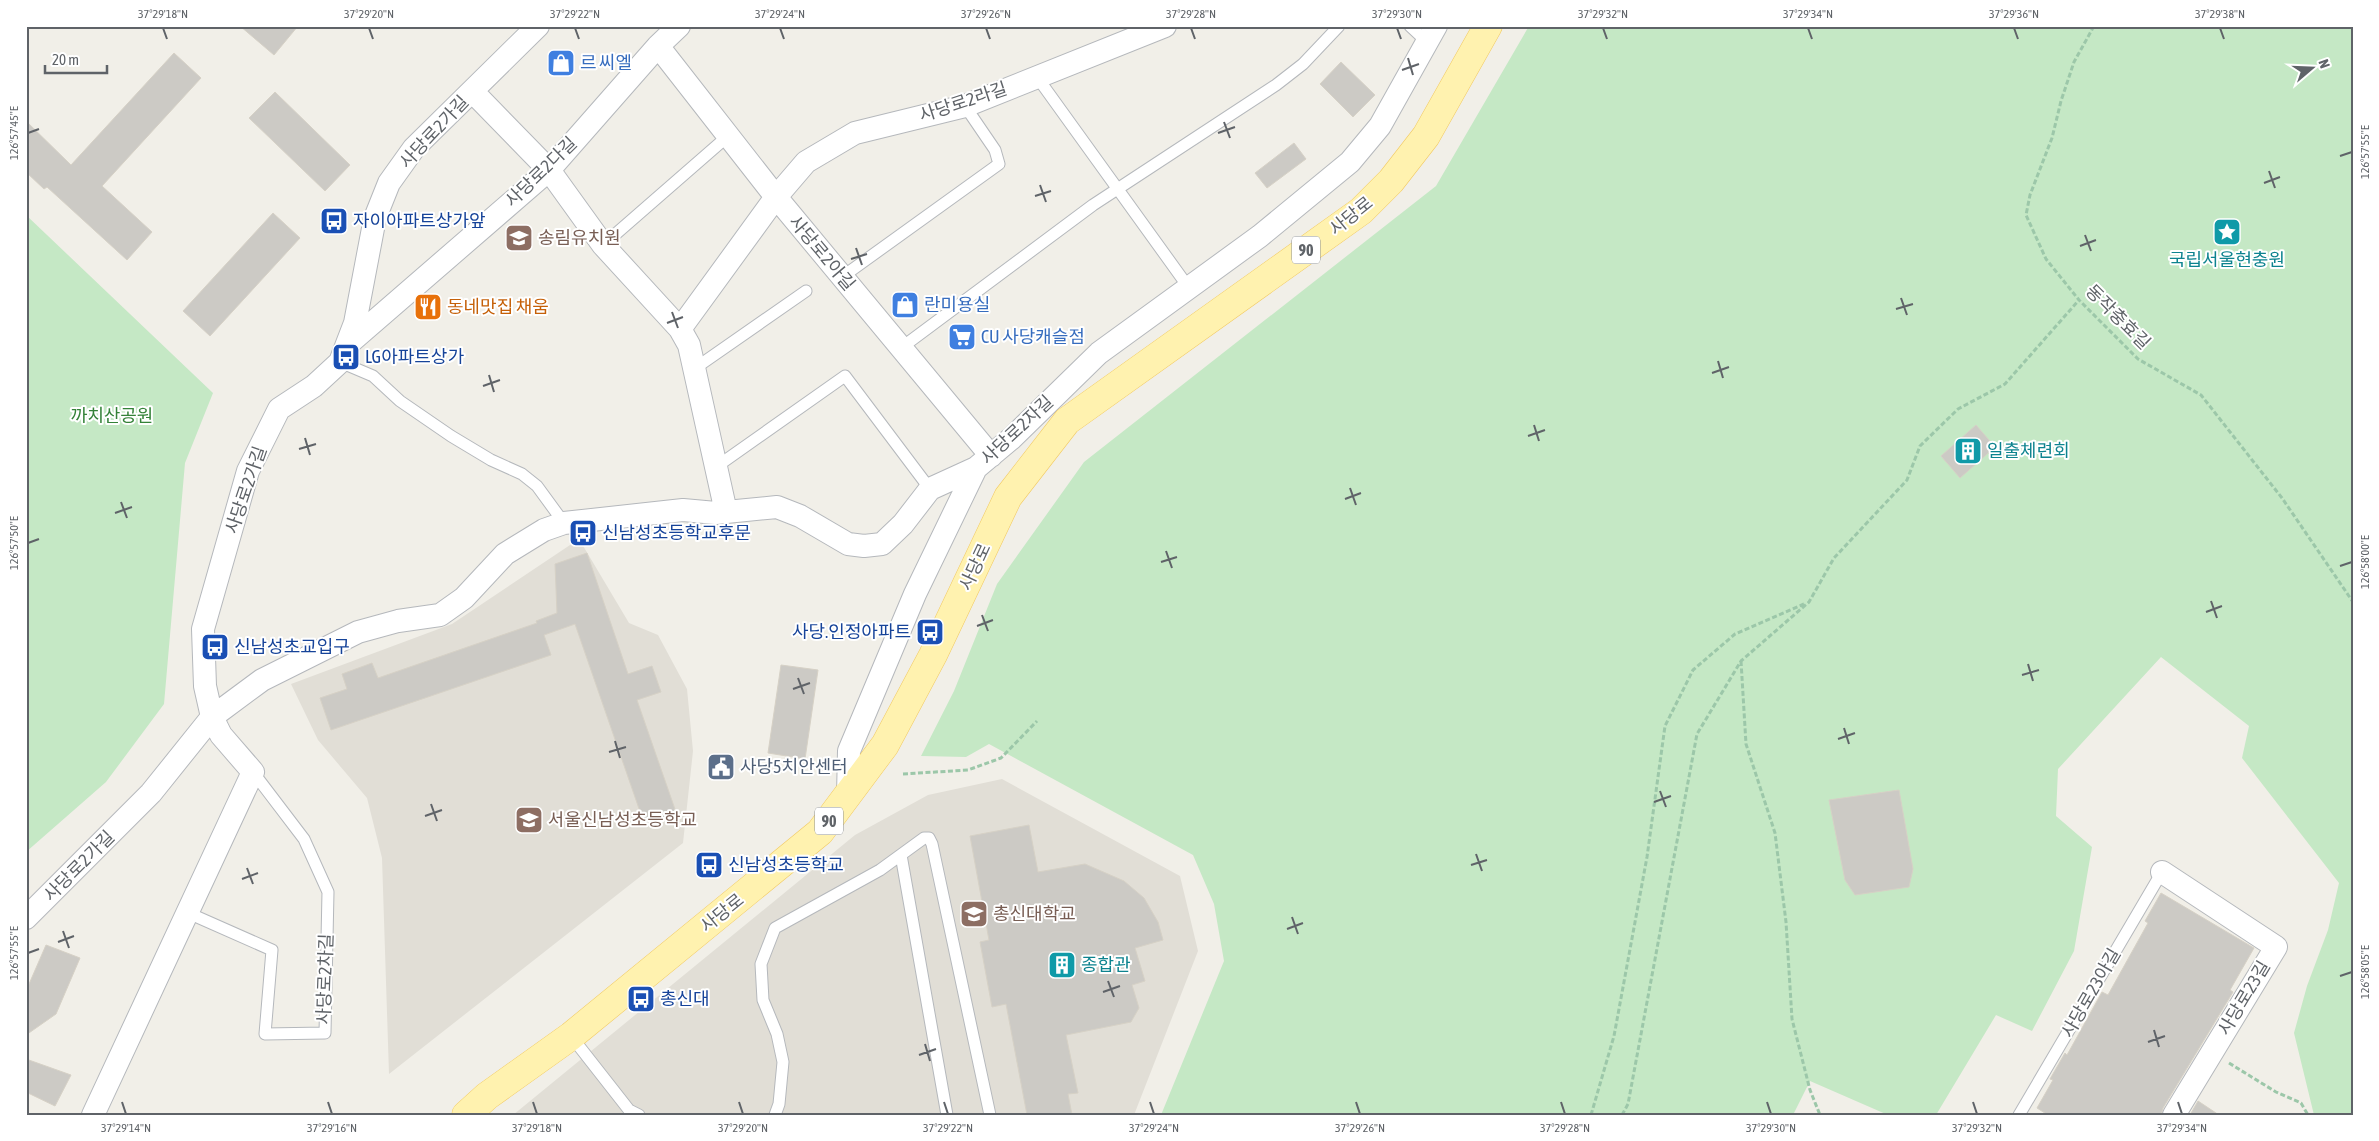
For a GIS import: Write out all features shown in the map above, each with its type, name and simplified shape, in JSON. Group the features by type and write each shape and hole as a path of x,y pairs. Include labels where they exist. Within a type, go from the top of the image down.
{"main road":[{"name":"사당로","path":"466,1115 487,1096 571,1036 820,832 885,745 933,655 1008,497 1067,421 1361,211 1391,181 1426,136 1488,26"}],"street":[{"name":"사당로2가길","path":"26,918 151,793 212,717 204,686 203,629 248,471 279,409 314,386 343,354 355,323 375,218 388,183 414,148 538,26"},
{"name":"사당로2다길","path":"343,354 549,170 658,46 679,26"},
{"name":"사당로2라길","path":"680,329 776,197 806,162 855,133 965,106 1165,26"},
{"name":"사당로2자길","path":"212,717 262,680 358,632 398,621 440,615 464,598 505,554 544,530 564,523 683,510 726,512 777,507 800,516 848,544 864,546 882,544 903,524 930,489 984,462 1099,353 1260,236 1350,162 1380,126 1424,31"},
{"name":"사당로2아길","path":"658,46 776,197 901,348 984,462"},
{"path":"472,91 549,170 603,245 680,329 689,345 726,512"},
{"path":"848,795 849,751 915,594 984,462"},
{"name":"사당로2차길","path":"212,717 221,734 253,772"},
{"path":"93,1115 186,912 253,772"},
{"name":"사당로23길","path":"2162,872 2276,947 2174,1115"}],"lane":[{"path":"901,348 1093,205 1276,85 1303,64 1339,26"},
{"path":"1037,77 1188,288"},
{"path":"842,277 999,164 995,150 965,106"},
{"path":"603,245 728,136"},
{"path":"694,369 806,291"},
{"path":"343,354 373,376 400,401 451,436 491,460 522,474 537,486 564,523"},
{"path":"716,467 845,376 930,489"},
{"name":"사당로2차길","path":"186,912 272,950 265,1034 325,1033 328,892 304,839 253,772"},
{"path":"774,1115 779,1104 783,1062 777,1034 763,1000 761,964 775,928 880,870 924,838 929,838 932,844 990,1115"},
{"path":"901,854 947,1115"},
{"name":"사당로23아길","path":"2020,1115 2162,872"},
{"path":"571,1036 630,1110 639,1115"}],"path":[{"name":"동작충효길","path":"2094,26 2074,62 2061,101 2052,138 2030,195 2026,215 2046,259 2079,300 2138,359 2201,395 2282,498 2353,602"},
{"path":"1622,1115 1628,1104 1697,734 1741,661 1809,602 1834,558 1907,480 1920,446 1958,409 2005,384 2079,300"},
{"path":"1591,1115 1614,1036 1647,857 1665,726 1693,670 1734,634 1809,602"},
{"path":"1741,661 1746,744 1775,834 1786,922 1792,1019 1810,1090 1820,1115"},
{"path":"903,774 968,770 1001,758 1036,720"},
{"path":"2212,1052 2276,1092 2302,1103 2308,1115"}],"shaded area":[{"name":"서울신남성초등학교","path":"579,539 629,623 658,635 687,689 693,751 683,843 389,1074 382,858 367,798 318,740 291,684 452,624"},
{"name":"총신대학교","path":"1002,779 1180,876 1198,951 1134,1115 513,1115 855,835 928,795"}],"green space":[{"path":"1529,26 2353,26 2353,1115 2314,1115 2294,1033 2307,986 2328,930 2339,883 2242,758 2249,726 2161,657 2058,769 2056,816 2092,847 2074,951 2032,1031 1996,1015 1936,1115 1888,1115 1810,1081 1793,1115 1161,1115 1224,961 1214,904 1193,855 989,744 966,757 921,756 954,691 997,584 1084,462 1436,186"},
{"name":"까치산공원","path":"26,215 213,393 185,463 164,704 106,782 26,852"}],"building":[{"path":"240,26 298,26 274,55"},
{"path":"174,53 201,78 102,186 152,232 127,260 47,187 44,189 26,172 26,121 71,165"},
{"path":"1341,62 1375,95 1353,117 1320,84"},
{"path":"275,92 350,165 325,191 249,118"},
{"path":"1294,143 1306,159 1267,188 1255,173"},
{"path":"273,213 300,238 210,336 183,311"},
{"name":"일출체련회","path":"1976,425 1995,447 1960,478 1941,456"},
{"path":"587,553 628,674 652,666 661,692 637,700 677,815 645,826 575,624 544,635 551,655 331,730 320,698 347,689 342,674 372,663 378,678 537,623 536,621 557,613 555,564"},
{"path":"781,665 818,670 805,759 768,753"},
{"path":"1899,790 1913,869 1909,887 1855,895 1845,880 1829,800"},
{"name":"종합관","path":"1029,825 1038,872 1085,864 1124,881 1144,898 1158,922 1163,940 1135,948 1145,981 1132,985 1139,1008 1131,1022 1066,1035 1078,1093 1068,1094 1072,1115 1027,1115 1006,1004 992,1007 980,942 989,940 970,836"},
{"path":"2161,893 2254,948 2230,990 2233,992 2163,1108 2161,1115 2048,1115 2037,1108 2053,1080 2050,1079 2065,1053 2067,1055 2102,992 2108,995 2148,923 2145,921"},
{"path":"46,945 80,958 56,1014 26,1035 26,991"},
{"path":"26,1059 71,1075 55,1106 26,1092"},
{"path":"2198,1101 2219,1115 2190,1115"}],"place":[{"name":"르 씨엘","path":"561,63"},
{"name":"자이아파트상가앞","path":"334,221"},
{"name":"국립서울현충원","path":"2227,232"},
{"name":"송림유치원","path":"519,238"},
{"name":"란미용실","path":"905,305"},
{"name":"동네맛집 채움","path":"428,307"},
{"name":"CU 사당캐슬점","path":"962,337"},
{"name":"LG아파트상가","path":"346,357"},
{"name":"일출체련회","path":"1968,451"},
{"name":"신남성초등학교후문","path":"583,533"},
{"name":"사당.인정아파트","path":"930,632"},
{"name":"신남성초교입구","path":"215,647"},
{"name":"사당5치안센터","path":"721,767"},
{"name":"서울신남성초등학교","path":"529,820"},
{"name":"신남성초등학교","path":"709,865"},
{"name":"총신대학교","path":"974,914"},
{"name":"종합관","path":"1062,965"},
{"name":"총신대","path":"641,999"}]}
